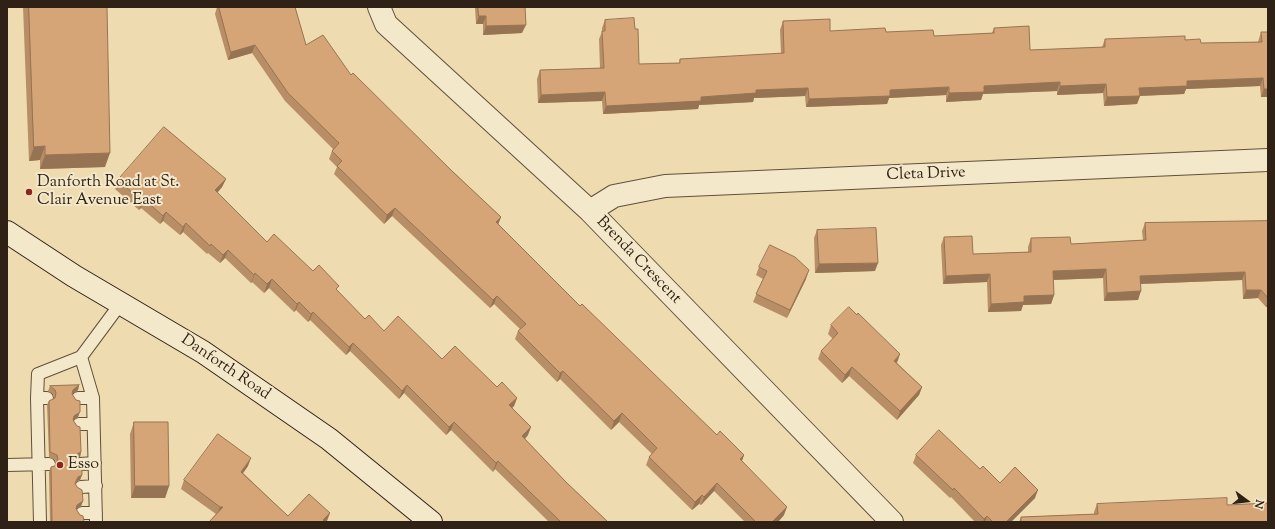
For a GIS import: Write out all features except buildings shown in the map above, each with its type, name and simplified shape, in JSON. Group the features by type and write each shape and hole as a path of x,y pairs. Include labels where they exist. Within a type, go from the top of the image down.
{"street":[{"name":"Brenda Crescent","path":"379,7 386,24 413,51 590,211 885,520"},
{"name":"Cleta Drive","path":"590,211 614,196 666,186 1268,160"},
{"name":"Danforth Road","path":"7,232 74,276 203,352 329,439 431,522"}],"lane":[{"path":"43,517 44,488 42,398 38,374 81,357 121,303"},
{"path":"81,357 93,398 96,518 82,514"},
{"path":"78,398 93,398"},
{"path":"79,424 93,424"},
{"path":"80,464 95,463"},
{"path":"7,465 43,464"},
{"path":"81,487 96,486"}],"place":[{"name":"Danforth Road at St. Clair Avenue East","path":"29,192"},
{"name":"Esso","path":"60,465"}]}
